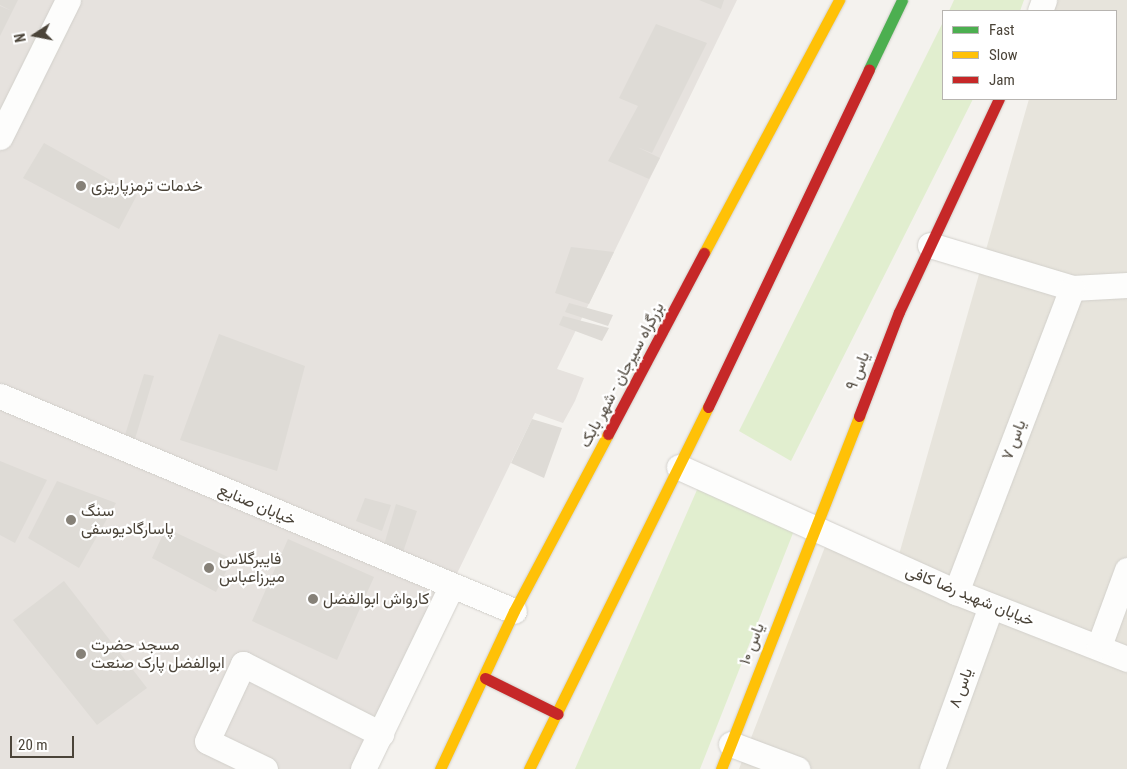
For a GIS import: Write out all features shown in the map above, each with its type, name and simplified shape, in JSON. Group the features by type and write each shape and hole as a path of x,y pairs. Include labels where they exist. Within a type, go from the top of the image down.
{"main road":[{"name":"بزرگراه سیرجان - شهر بابک","path":"440,769 485,678 514,611 839,0"},
{"path":"529,769 679,468 902,0"},
{"name":"یاس ۹","path":"813,530 898,312 1000,100"},
{"name":"یاس ۱۰","path":"721,769 813,530"},
{"path":"485,678 558,714"}],"street":[{"path":"0,137 68,0"},
{"path":"934,236 1072,288 1127,285"},
{"name":"یاس ۷","path":"956,592 1072,288"},
{"name":"خیابان صنایع","path":"0,396 451,587 514,611"},
{"name":"خیابان شهید رضا کافی","path":"679,468 813,530 956,592 1099,646 1127,659"},
{"path":"1099,646 1127,570"},
{"path":"363,769 451,587"},
{"name":"یاس ۸","path":"932,769 991,606"},
{"path":"264,769 207,741 243,664 380,734"},
{"path":"731,744 797,769"}],"shaded area":[{"path":"0,0 737,0 557,369 584,378 575,401 563,423 535,413 362,769 0,769"},
{"path":"1057,0 1127,0 1127,769 739,769 828,539 896,565 1029,100 1117,100 1117,10 1054,10"}],"green space":[{"path":"954,0 1024,0 1020,10 949,10"},
{"path":"942,24 942,100 972,100 791,461 739,431"},
{"path":"700,483 795,528 700,769 575,769"}],"building":[{"path":"0,0 18,0 0,36 0,6 12,11 0,5"},
{"path":"699,0 724,0 721,9"},
{"path":"656,24 707,43 652,153 637,147 660,158 649,179 608,161 638,106 619,98"},
{"name":"خدمات ترمزپاریزی","path":"44,143 137,195 119,229 23,178"},
{"path":"571,247 614,252 589,304 555,293"},
{"path":"569,303 613,315 608,326 565,312"},
{"path":"563,316 609,328 602,341 559,325"},
{"path":"219,334 305,366 277,471 180,440"},
{"path":"144,374 154,376 135,439 125,435"},
{"path":"532,419 562,428 544,478 511,463"},
{"path":"0,461 47,480 15,543 0,535"},
{"name":"سنگ پاسارگادیوسفی","path":"57,481 116,503 79,568 28,538"},
{"path":"365,498 391,505 382,531 356,521"},
{"path":"396,504 417,511 403,552 384,545"},
{"path":"166,528 232,559 216,592 152,558"},
{"name":"کارواش ابوالفضل","path":"288,539 374,577 337,660 252,621"},
{"name":"مسجد حضرت ابوالفضل پارک صنعت","path":"64,581 147,688 97,725 13,620"}],"traffic: fast":[{"path":"869,69 902,0"}],"traffic: slow":[{"path":"704,253 839,0"},
{"path":"529,769 708,407"},
{"path":"721,769 859,416"},
{"path":"440,769 514,611 608,434"}],"traffic: jam":[{"path":"708,407 869,69"},
{"path":"859,416 899,312 999,100"},
{"path":"608,434 704,253"},
{"path":"485,678 558,714"}],"place":[{"name":"خدمات ترمزپاریزی","path":"81,186"},
{"name":"سنگ پاسارگادیوسفی","path":"71,520"},
{"name":"فایبرگلاس میرزاعباس","path":"209,568"},
{"name":"کارواش ابوالفضل","path":"313,599"},
{"name":"مسجد حضرت ابوالفضل پارک صنعت","path":"81,654"}]}
